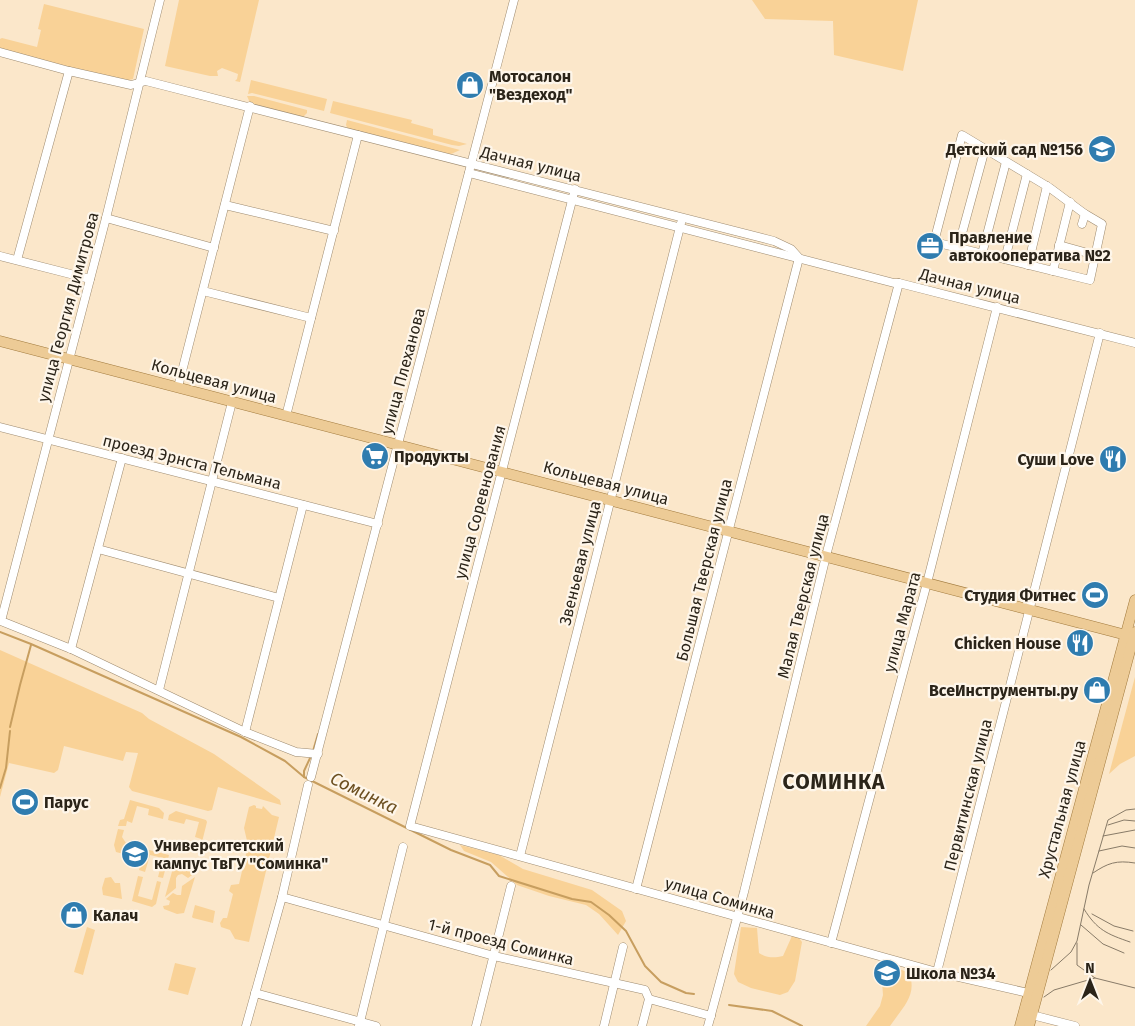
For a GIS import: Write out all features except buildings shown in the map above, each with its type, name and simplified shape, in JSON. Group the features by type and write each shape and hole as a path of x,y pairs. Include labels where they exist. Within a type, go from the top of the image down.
{"main road":[{"name":"Кольцевая улица","path":"0,341 927,583 1132,634"},
{"name":"Хрустальная улица","path":"1029,1026 1028,1014 1033,994 1132,634 1135,600"},
{"name":"Хрустальная улица","path":"1020,1026 1028,1014"}],"street":[{"name":"улица Георгия Димитрова","path":"1,621 106,218 160,0"},
{"name":"улица Плеханова","path":"246,1026 282,897 310,781 514,0"},
{"name":"Дачная улица","path":"0,53 131,85 146,80 575,189 774,241 791,249 799,258"},
{"path":"18,260 69,70"},
{"path":"178,387 250,106"},
{"path":"286,416 358,134"},
{"path":"962,136 1006,162 1047,186 1102,224 1090,280 930,241 962,136"},
{"path":"958,248 985,149"},
{"path":"982,254 1006,162"},
{"name":"Дачная улица","path":"469,173 1135,343"},
{"path":"1005,259 1028,174"},
{"path":"1028,265 1047,186"},
{"name":"улица Соревнования","path":"412,821 575,189"},
{"path":"1053,271 1070,202"},
{"path":"225,204 334,231"},
{"path":"1082,224 1085,214"},
{"path":"106,218 214,248"},
{"name":"Звеньевая улица","path":"520,856 682,218"},
{"path":"1059,245 1096,255"},
{"path":"0,256 90,279"},
{"name":"Большая Тверская улица","path":"636,888 799,258"},
{"name":"Малая Тверская улица","path":"708,1026 737,917 826,556 899,283"},
{"path":"203,291 311,318"},
{"name":"улица Марата","path":"831,943 927,583 997,307"},
{"name":"Первитинская улица","path":"937,972 1100,333"},
{"path":"159,690 232,402"},
{"name":"проезд Эрнста Тельмана","path":"0,427 378,524"},
{"path":"71,649 122,458"},
{"path":"245,732 303,505"},
{"path":"98,549 279,598"},
{"path":"1,621 71,649 245,732 296,752 318,754"},
{"name":"улица Соминка","path":"412,821 410,826 937,972 1033,994"},
{"path":"360,1024 403,848"},
{"path":"476,1026 511,886"},
{"name":"1-й проезд Соминка","path":"282,897 494,956 645,990 649,999 711,1016"},
{"path":"604,1026 624,947"},
{"path":"255,993 360,1024 376,1026"},
{"path":"642,1026 649,999"},
{"path":"1028,1014 1075,1026"}],"shaded area":[{"path":"179,0 259,0 240,82 235,81 238,74 222,68 217,71 218,76 210,76 165,66"},
{"path":"752,0 918,0 903,71 834,55 833,21 765,19"},
{"path":"44,4 144,29 133,79 125,81 0,49 0,39 2,38 37,47 41,30 38,29"},
{"path":"251,80 327,99 324,111 252,93 248,94"},
{"path":"247,96 254,96 307,110 307,113 303,117 250,103"},
{"path":"333,101 412,120 411,123 433,129 433,135 467,144 452,145 330,113"},
{"path":"347,120 460,150 449,155 348,129 346,125"},
{"path":"0,650 142,713 149,719 214,754 280,800 281,805 218,787 212,810 208,811 132,791 129,787 138,753 126,752 123,761 64,746 58,770 54,773 9,763 0,797"},
{"path":"1135,677 1135,756 1120,764 1109,774"},
{"path":"130,800 159,808 164,813 163,819 148,815 149,809 137,806 132,823 127,821 126,826 118,826 120,820 124,819"},
{"path":"254,805 256,808 262,809 263,806 272,815 279,817 249,942 235,939 230,930 221,927 220,923 223,918 227,918 233,894 229,891 231,885 239,884 248,845 244,828 249,807"},
{"path":"176,811 206,820 201,846 199,846 201,839 195,837 199,822 186,819 184,824 168,820 169,815"},
{"path":"118,829 124,830 122,837 126,843 144,849 142,854 137,853 135,857 116,852 114,845"},
{"path":"460,845 499,855 523,869 592,890 622,911 626,921 618,935 599,914 586,905 549,896 517,885 491,862 464,851"},
{"path":"145,849 169,855 163,878 158,877 163,858 150,855 145,872 139,870"},
{"path":"177,865 191,868 195,873 188,878 182,874 178,875 176,878 176,888 165,897 173,868"},
{"path":"138,876 143,877 138,896 152,900 157,881 161,882 156,904 152,907 132,901"},
{"path":"111,877 115,883 120,883 122,899 103,895 102,888 105,878"},
{"path":"195,877 184,913 177,914 164,909 163,906 169,905 170,901 166,899 173,893 181,895 182,886"},
{"path":"195,905 215,911 213,923 192,917"},
{"path":"87,927 95,930 83,975 74,972"},
{"path":"741,927 757,928 759,953 768,957 783,956 792,936 798,937 802,942 795,981 788,992 780,995 751,988 738,982 734,974"},
{"path":"175,963 196,968 188,995 168,990"},
{"path":"881,969 902,970 909,973 912,988 904,1007 890,1026 866,1026 880,1006 883,995"}],"waterway":[{"name":"Соминка","path":"0,632 241,737 285,761 304,777 451,850 490,865 499,876 572,899 591,902 626,931 645,966 661,982 686,993 694,994"},
{"path":"10,727 31,645"},
{"path":"0,788 6,768 10,731"},
{"path":"313,751 318,734"},
{"path":"304,777 304,771 311,756"},
{"name":"Соминка","path":"729,1005 772,1011 802,1026"}],"tram line":[{"path":"1051,970 1071,952 1077,941 1089,885 1108,820 1126,810 1135,809"},
{"path":"1108,825 1124,820 1135,821"},
{"path":"1103,836 1135,830"},
{"path":"1099,851 1122,846 1135,848"},
{"path":"1093,873 1112,863 1135,863"},
{"path":"1084,909 1098,927 1130,942"},
{"path":"1092,914 1114,926 1133,931"},
{"path":"1081,925 1103,944 1124,953"},
{"path":"1077,943 1077,965 1095,978 1135,988"},
{"path":"1044,997 1054,990 1095,978"}],"place":[{"name":"Мотосалон \"Вездеход\"","path":"470,85"},
{"name":"Детский сад №156","path":"1102,149"},
{"name":"Правление автокооператива №2","path":"930,246"},
{"name":"Продукты","path":"375,456"},
{"name":"Суши Love","path":"1113,459"},
{"name":"Студия Фитнес","path":"1095,595"},
{"name":"Chicken House","path":"1080,643"},
{"name":"ВсеИнструменты.ру","path":"1097,690"},
{"name":"Парус","path":"25,802"},
{"name":"Университетский кампус ТвГУ \"Соминка\"","path":"135,854"},
{"name":"Калач","path":"74,915"},
{"name":"Школа №34","path":"887,973"}],"district":[{"name":"СОМИНКА","path":"834,782"}]}
